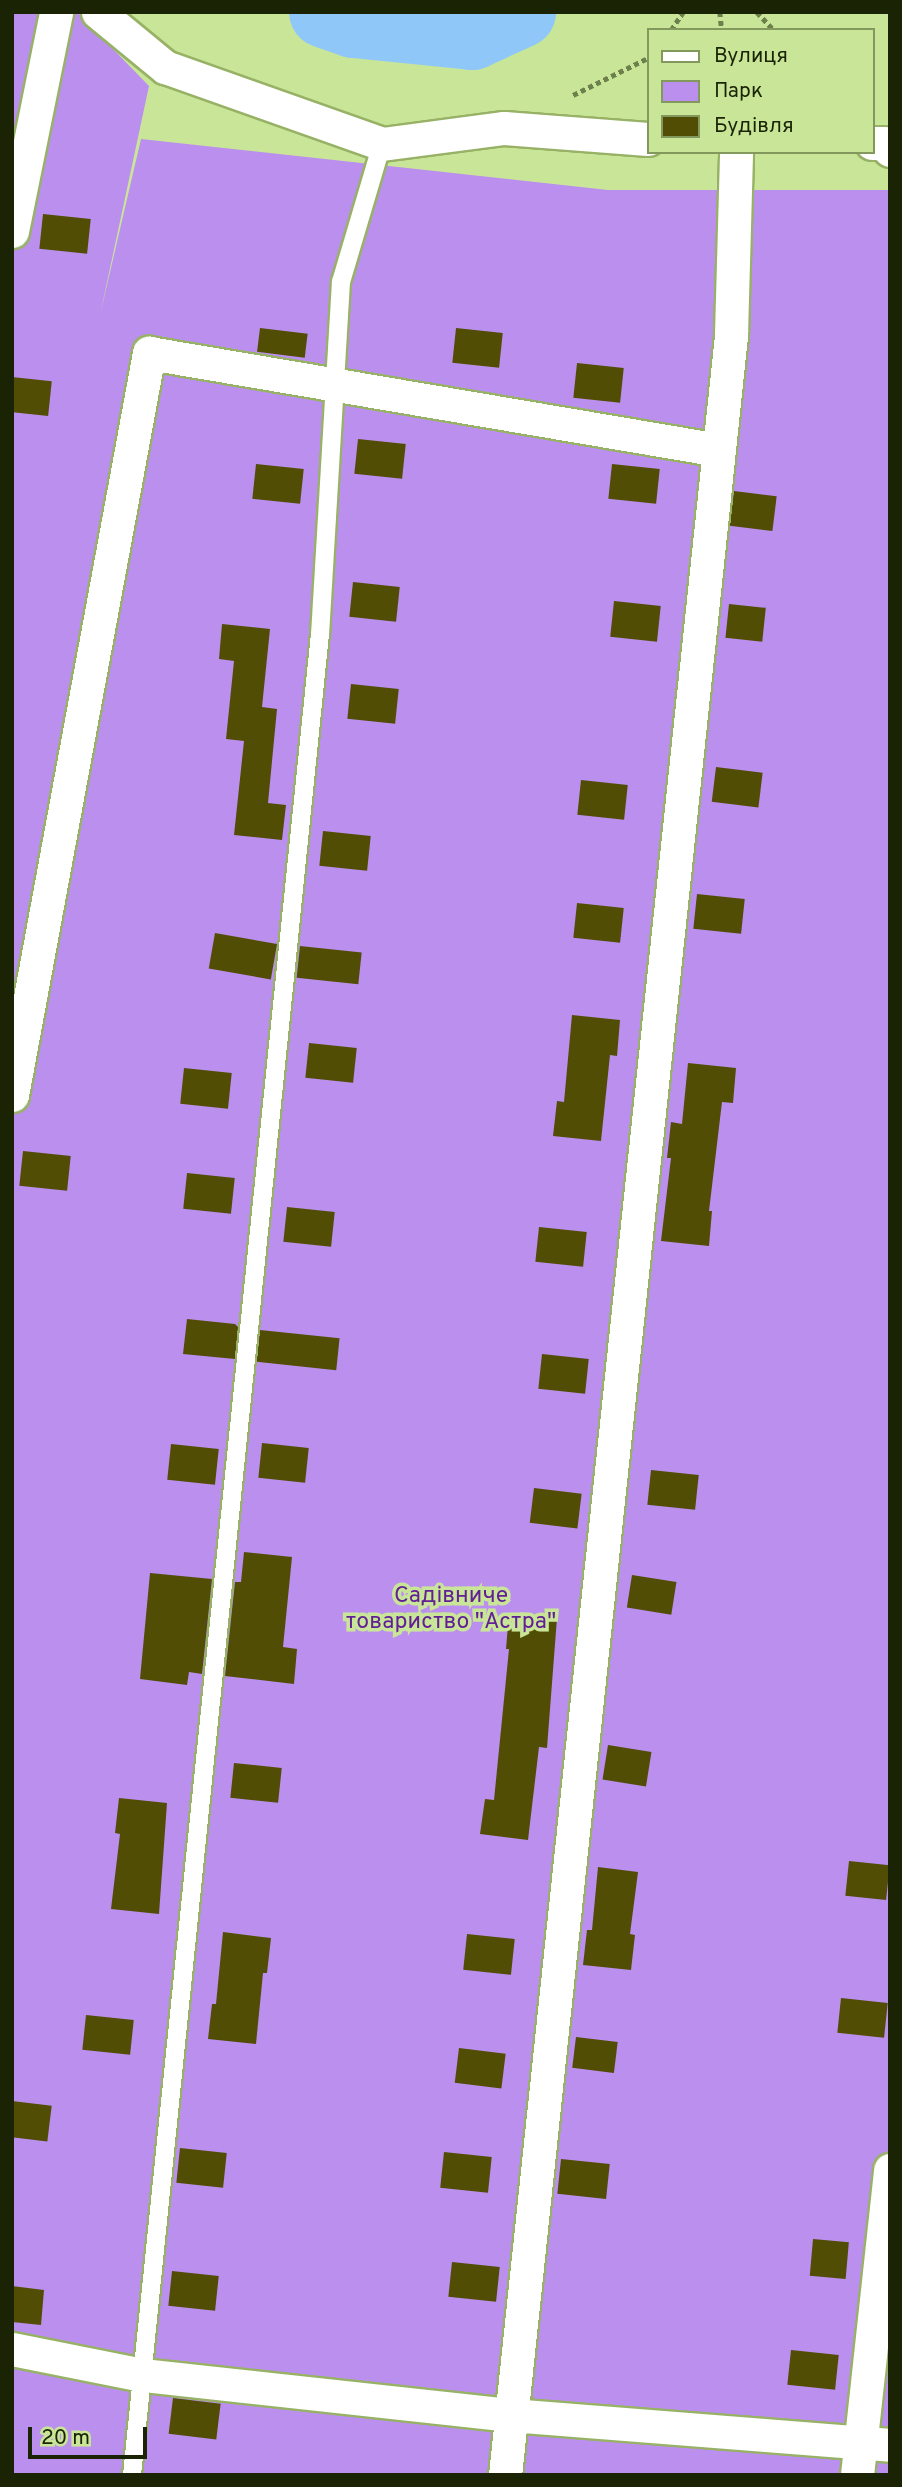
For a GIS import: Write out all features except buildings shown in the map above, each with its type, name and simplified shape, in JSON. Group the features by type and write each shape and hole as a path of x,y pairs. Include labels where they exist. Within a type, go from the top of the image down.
{"street":[{"path":"12,231 55,12"},
{"path":"98,12 165,66 382,144 504,128 646,139"},
{"path":"874,143 883,143 890,150"},
{"path":"505,2475 731,334 736,154"},
{"path":"12,1095 149,354 719,450"},
{"path":"857,2475 875,2443 890,2170"},
{"path":"12,2349 142,2375 511,2414 875,2443"}],"lane":[{"path":"132,2475 320,635 341,282 382,144"}],"path":[{"path":"672,28 683,12"},
{"path":"757,12 772,28"}],"green space":[{"name":"Садівниче товариство \"Астра\"","path":"12,12 77,12 149,86 100,315 141,139 608,190 888,190 890,2475 12,2475"}],"waterway":[{"path":"325,12 354,22 472,34 520,12"}]}
